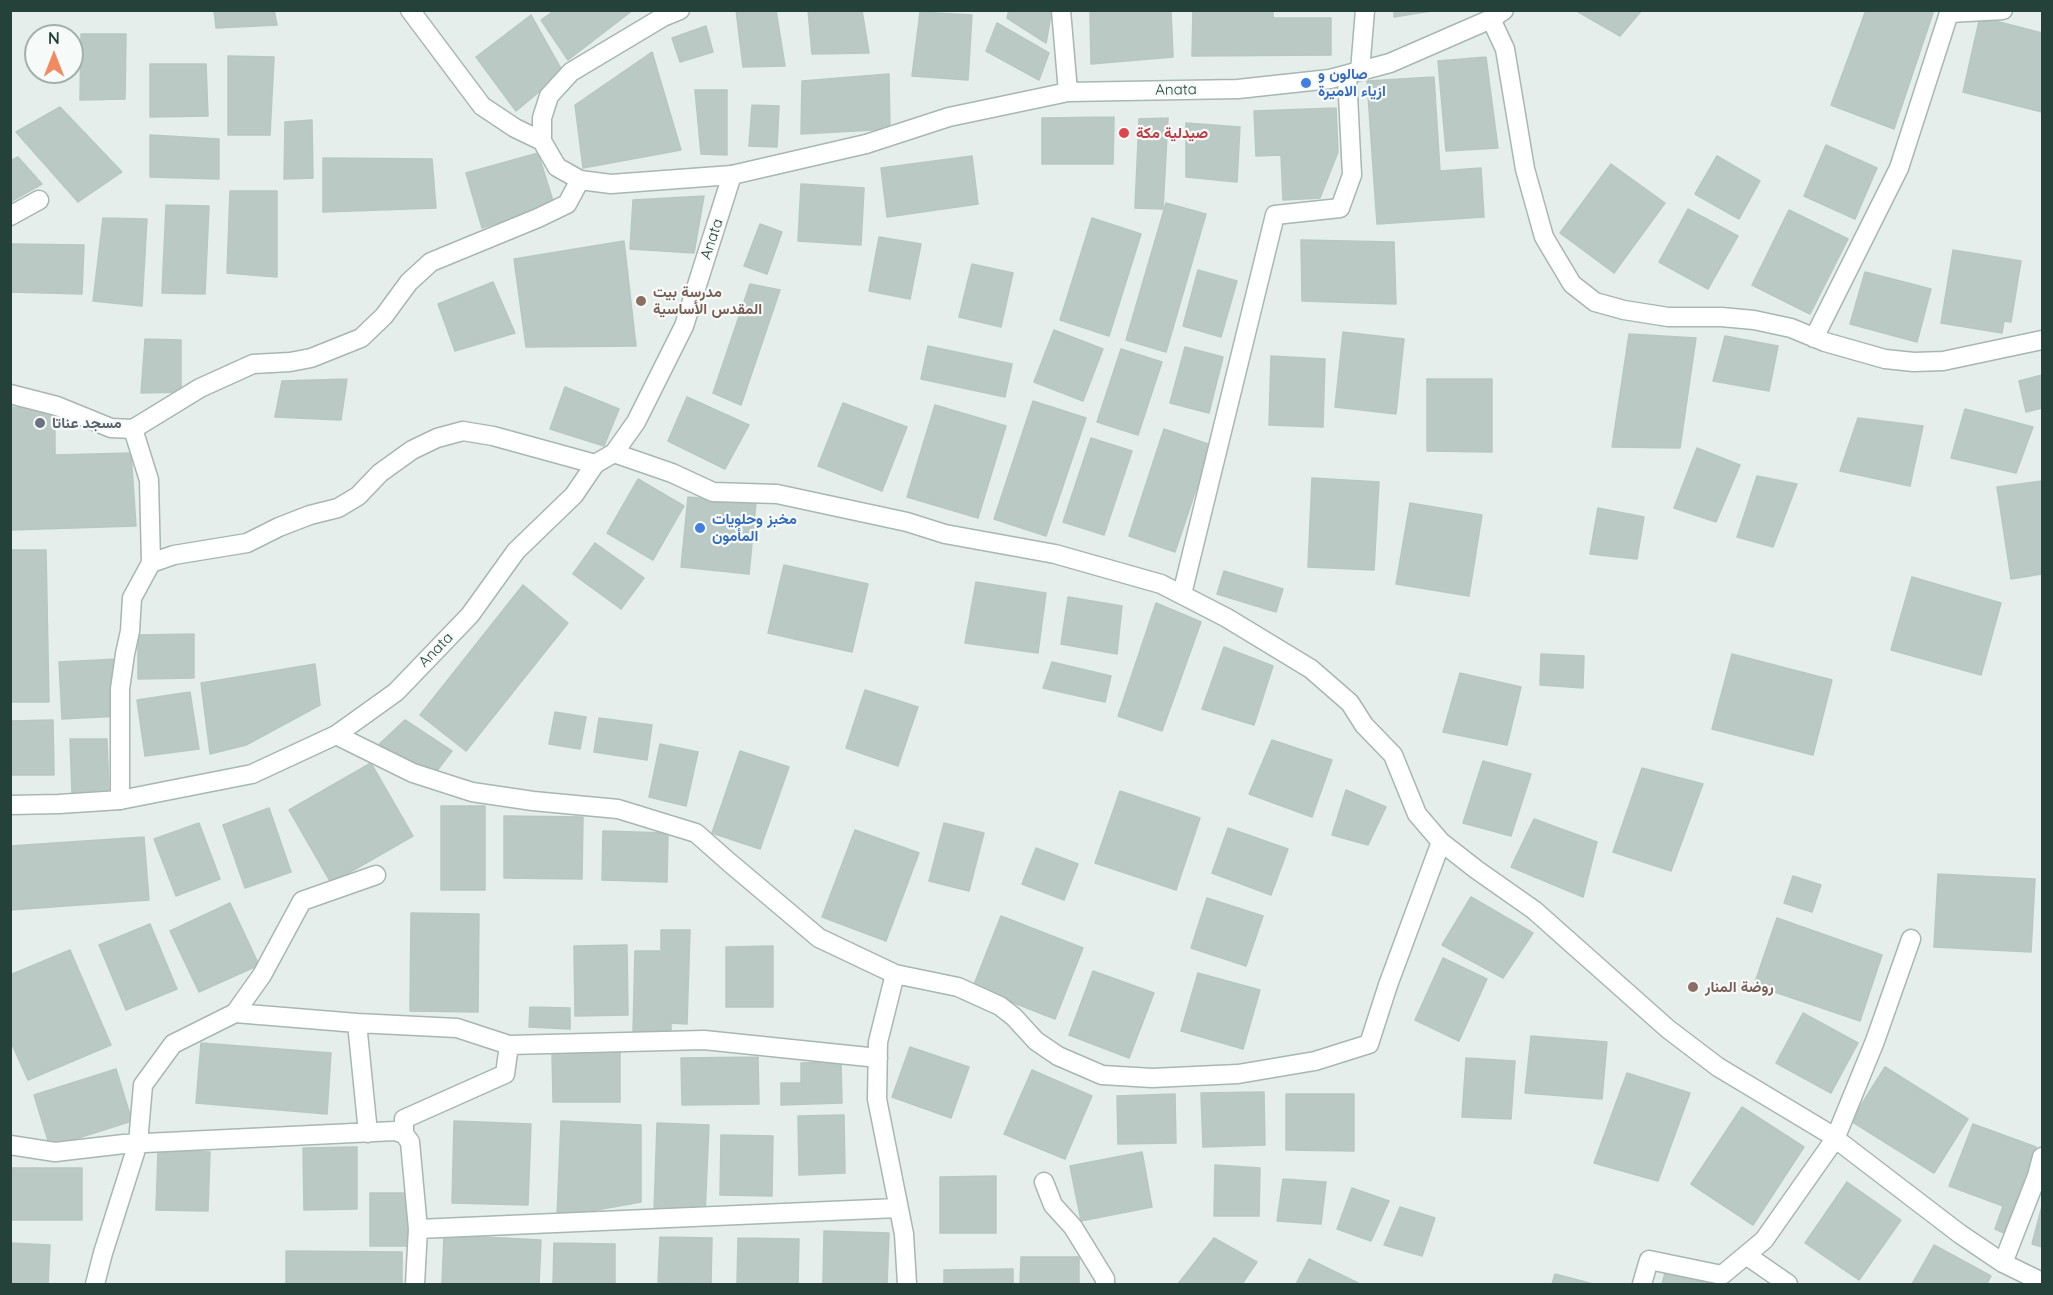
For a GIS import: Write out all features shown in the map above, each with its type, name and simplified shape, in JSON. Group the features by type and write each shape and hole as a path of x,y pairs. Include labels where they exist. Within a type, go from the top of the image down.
{"street":[{"path":"410,10 482,106 515,128 542,141"},
{"path":"680,10 663,17 571,72 549,96 542,118 542,141 557,167 580,180 611,184 732,175"},
{"path":"1061,10 1068,92"},
{"path":"1182,594 1275,215 1340,208 1352,175 1353,73 1365,10"},
{"path":"1814,338 1899,168 1950,12 2003,10"},
{"path":"1498,15 1525,169 1544,237 1572,284 1595,302 1624,310 1668,317 1721,317 1754,320 1791,328 1814,338 1886,359 1914,362 1943,361 2043,340"},
{"name":"Anata","path":"10,805 120,800 252,774 336,735 396,692 470,615 516,551 574,495 596,464 614,453 636,422 684,326 732,175 866,144 949,117 1068,92 1238,89 1330,79 1390,63 1498,15"},
{"path":"10,394 57,406 111,429 134,429 200,388 253,364 290,362 311,358 362,338 384,316 409,282 431,262 567,204 580,180"},
{"path":"10,216 39,200"},
{"path":"120,800 120,689 124,654 130,631 132,598 151,563 149,480 134,429"},
{"path":"151,563 174,555 247,543 310,515 338,508 358,496 380,473 412,450 437,438 463,431 493,436 596,464"},
{"path":"614,453 672,473 713,492 777,494 907,522 945,534 1055,554 1161,584 1227,618 1311,669 1350,703 1364,725 1393,755 1418,814 1441,842 1534,910 1668,1029 1718,1067 1835,1139 1941,1220 2003,1263 2043,1282"},
{"path":"336,735 412,773 472,792 532,801 618,809 696,832 819,938 896,974 958,987 1000,1006 1014,1017 1036,1041 1058,1056 1102,1075 1152,1078 1238,1074 1314,1061 1369,1044 1388,985 1441,842"},
{"path":"95,1284 138,1143 143,1085 173,1044 235,1013 262,975 302,901 376,875"},
{"path":"1642,1284 1649,1260 1722,1275 1764,1240 1835,1139 1875,1041 1911,939"},
{"path":"896,974 878,1042 877,1099 903,1234 907,1284"},
{"path":"235,1013 457,1028 509,1045 704,1040 878,1058"},
{"path":"357,1023 368,1133"},
{"path":"404,1134 404,1119 505,1074 509,1045"},
{"path":"10,1145 55,1152 138,1143 395,1131 404,1134 410,1142 418,1229 415,1284"},
{"path":"2003,1263 2043,1157"},
{"path":"1044,1182 1053,1205 1073,1227 1105,1280 1105,1284"},
{"path":"418,1229 898,1208"},
{"path":"1746,1255 1788,1284"}],"building":[{"path":"214,10 274,10 277,25 216,28"},
{"path":"555,10 633,10 568,60 541,20"},
{"path":"736,10 776,10 785,66 743,67"},
{"path":"808,10 862,10 869,53 812,54"},
{"path":"1009,10 1052,10 1046,43 1007,18"},
{"path":"1090,10 1171,10 1173,57 1091,64"},
{"path":"1193,10 1273,10 1273,18 1331,18 1331,55 1192,56"},
{"path":"1394,10 1437,10 1394,17"},
{"path":"1575,10 1642,10 1620,36"},
{"path":"1866,10 1934,10 1894,129 1831,105"},
{"path":"920,12 972,15 968,80 912,76"},
{"path":"531,15 563,72 516,111 476,57"},
{"path":"1980,17 2042,33 2042,112 1963,92"},
{"path":"997,23 1049,53 1039,80 986,51"},
{"path":"706,26 713,52 680,62 672,38"},
{"path":"84,34 126,34 125,99 80,100 80,84 84,84"},
{"path":"652,52 681,150 583,168 575,105"},
{"path":"228,56 274,57 270,135 228,135"},
{"path":"1486,57 1498,148 1446,151 1438,61"},
{"path":"150,64 206,64 208,116 150,117"},
{"path":"889,74 890,129 801,134 802,81"},
{"path":"1434,77 1440,171 1481,168 1484,217 1377,224 1367,81"},
{"path":"695,90 727,90 727,155 701,154"},
{"path":"752,105 779,106 777,147 749,146"},
{"path":"60,107 122,172 78,202 16,132"},
{"path":"1336,108 1338,152 1320,198 1283,200 1281,155 1256,156 1254,111"},
{"path":"1114,117 1113,164 1042,164 1042,118"},
{"path":"1168,118 1163,209 1135,208 1139,119"},
{"path":"312,120 313,178 284,179 285,122"},
{"path":"1186,123 1240,127 1237,182 1186,177"},
{"path":"150,135 219,139 219,179 150,177"},
{"path":"1826,145 1877,168 1855,219 1804,196"},
{"path":"538,153 554,204 482,228 466,173"},
{"path":"972,156 978,204 887,217 881,168"},
{"path":"1717,156 1760,181 1739,219 1695,194"},
{"path":"18,157 42,184 10,202 10,161"},
{"path":"323,158 432,159 436,208 323,212"},
{"path":"1611,164 1665,203 1614,273 1560,233"},
{"path":"801,184 864,188 861,245 798,241"},
{"path":"230,191 277,191 277,277 227,273"},
{"path":"704,196 694,253 630,249 633,200"},
{"path":"1166,203 1206,214 1166,352 1126,340"},
{"path":"166,205 209,206 205,294 162,293"},
{"path":"1688,209 1738,236 1708,289 1659,262"},
{"path":"1789,210 1848,239 1810,314 1752,285"},
{"path":"103,218 147,219 142,306 93,301"},
{"path":"1092,218 1141,234 1109,336 1060,320"},
{"path":"760,224 782,232 767,274 744,266"},
{"path":"879,237 921,244 910,299 869,291"},
{"path":"1301,240 1394,242 1396,304 1302,301"},
{"path":"624,241 636,346 526,347 514,259"},
{"path":"10,244 84,245 82,294 10,292"},
{"path":"1953,250 2021,261 2011,322 2004,321 2002,333 1941,323"},
{"path":"972,264 1013,273 1001,327 959,317"},
{"path":"1198,270 1237,281 1221,337 1183,326"},
{"path":"1865,272 1931,289 1917,342 1850,324"},
{"path":"493,282 515,333 455,351 438,304"},
{"path":"750,284 780,290 741,405 713,393"},
{"path":"1054,330 1103,349 1083,401 1034,382"},
{"path":"1343,332 1404,339 1396,414 1335,407"},
{"path":"1629,334 1696,338 1680,448 1612,447"},
{"path":"1725,336 1778,346 1769,391 1713,381"},
{"path":"145,339 181,340 181,392 141,393"},
{"path":"928,346 1012,364 1005,397 921,379"},
{"path":"1185,347 1223,357 1209,413 1170,403"},
{"path":"1121,349 1162,362 1138,435 1097,422"},
{"path":"1271,356 1325,359 1323,427 1269,425"},
{"path":"2042,375 2042,408 2026,412 2019,381"},
{"path":"347,379 341,420 275,417 282,381"},
{"path":"1427,379 1492,379 1492,452 1427,451"},
{"path":"565,387 619,409 604,446 550,429"},
{"path":"687,397 749,425 725,469 668,441"},
{"path":"1033,401 1086,418 1046,536 994,519"},
{"path":"843,403 907,427 882,491 818,466"},
{"path":"935,405 1006,426 978,518 907,497"},
{"path":"10,407 55,410 55,455 131,453 136,526 10,530"},
{"path":"1965,409 2033,427 2016,473 1951,458"},
{"path":"1858,418 1923,426 1910,486 1840,471"},
{"path":"1164,429 1211,445 1175,552 1129,536"},
{"path":"1091,438 1132,451 1104,535 1063,522"},
{"path":"1697,448 1740,465 1716,522 1674,508"},
{"path":"1757,476 1797,484 1773,547 1737,537"},
{"path":"1312,478 1379,482 1374,570 1308,567"},
{"path":"638,479 684,506 653,560 607,533"},
{"path":"2042,481 2042,574 2011,579 1997,487"},
{"path":"688,497 756,503 749,574 681,567"},
{"path":"1410,503 1482,515 1469,596 1396,584"},
{"path":"1598,508 1644,517 1637,559 1590,554"},
{"path":"595,543 644,578 621,609 573,574"},
{"path":"10,550 46,550 49,702 10,702"},
{"path":"784,565 868,584 852,652 768,633"},
{"path":"1224,571 1283,589 1276,612 1217,594"},
{"path":"1912,577 2001,603 1981,675 1891,650"},
{"path":"976,582 1046,593 1038,653 965,643"},
{"path":"523,585 568,623 466,751 420,715"},
{"path":"1068,597 1122,606 1117,654 1061,644"},
{"path":"1156,603 1201,622 1162,731 1118,716"},
{"path":"194,634 194,678 138,679 138,635"},
{"path":"1224,647 1273,666 1254,725 1202,709"},
{"path":"1541,654 1584,656 1583,688 1540,685"},
{"path":"1732,654 1832,680 1813,755 1712,729"},
{"path":"117,659 120,716 62,719 59,662"},
{"path":"1052,662 1111,676 1105,702 1043,688"},
{"path":"315,664 320,705 246,745 210,754 201,683"},
{"path":"1460,673 1521,687 1507,745 1443,732"},
{"path":"865,690 918,707 898,766 846,748"},
{"path":"190,692 199,749 145,756 137,700"},
{"path":"555,712 586,717 580,749 549,744"},
{"path":"599,718 652,725 647,760 594,752"},
{"path":"53,720 54,775 10,775 10,721"},
{"path":"405,720 452,751 436,772 376,747"},
{"path":"70,739 107,739 109,794 72,794"},
{"path":"1272,740 1332,760 1312,817 1249,794"},
{"path":"660,744 698,752 686,806 649,797"},
{"path":"740,751 789,767 760,849 712,833"},
{"path":"1483,761 1531,774 1511,836 1463,823"},
{"path":"371,763 413,836 331,883 289,810"},
{"path":"1642,768 1703,784 1671,871 1613,852"},
{"path":"1346,790 1386,807 1368,845 1332,835"},
{"path":"1120,791 1200,818 1176,890 1095,863"},
{"path":"441,806 485,806 485,890 441,890"},
{"path":"269,808 291,872 245,888 223,825"},
{"path":"504,816 583,817 582,879 504,878"},
{"path":"1534,819 1597,842 1583,897 1511,867"},
{"path":"199,823 220,879 176,896 154,839"},
{"path":"944,823 984,833 969,891 929,881"},
{"path":"1228,828 1288,849 1271,895 1212,873"},
{"path":"855,830 919,853 886,941 822,917"},
{"path":"603,831 668,833 667,882 602,880"},
{"path":"144,837 149,900 10,910 10,846"},
{"path":"1036,848 1078,864 1064,900 1022,884"},
{"path":"1938,874 2035,879 2031,952 1934,947"},
{"path":"1793,876 1821,885 1812,912 1784,903"},
{"path":"1471,897 1533,933 1503,978 1442,945"},
{"path":"1207,898 1263,916 1246,966 1191,948"},
{"path":"230,903 259,965 199,992 170,931"},
{"path":"411,913 479,914 478,1012 410,1011"},
{"path":"1001,916 1083,948 1055,1019 973,987"},
{"path":"1777,918 1882,955 1860,1021 1754,985"},
{"path":"150,924 177,989 126,1010 99,945"},
{"path":"661,930 690,930 687,1024 671,1023 671,1034 633,1033 635,951 661,951"},
{"path":"627,945 628,1015 575,1016 574,946"},
{"path":"773,946 773,1007 726,1007 726,947"},
{"path":"70,950 111,1045 28,1080 10,1040 10,975"},
{"path":"1443,958 1487,979 1459,1041 1415,1020"},
{"path":"1093,971 1154,993 1129,1058 1069,1035"},
{"path":"1198,973 1260,990 1243,1049 1181,1031"},
{"path":"530,1007 570,1008 570,1029 529,1027"},
{"path":"1803,1013 1858,1043 1831,1093 1776,1063"},
{"path":"1531,1036 1607,1042 1602,1099 1525,1093"},
{"path":"201,1043 331,1053 327,1114 196,1103"},
{"path":"910,1047 969,1067 951,1118 892,1097"},
{"path":"552,1052 620,1052 620,1102 553,1102"},
{"path":"758,1057 759,1104 682,1105 681,1058"},
{"path":"1466,1058 1515,1061 1511,1119 1462,1117"},
{"path":"841,1062 842,1103 781,1105 781,1083 801,1083 801,1063"},
{"path":"1885,1067 1968,1119 1934,1173 1851,1121"},
{"path":"116,1069 132,1121 50,1147 34,1095"},
{"path":"1032,1070 1092,1096 1065,1159 1004,1134"},
{"path":"1627,1073 1690,1093 1658,1181 1594,1163"},
{"path":"1264,1092 1265,1145 1203,1147 1201,1093"},
{"path":"1175,1094 1176,1143 1118,1144 1117,1096"},
{"path":"1286,1094 1354,1094 1354,1151 1286,1150"},
{"path":"1742,1107 1804,1147 1753,1225 1691,1184"},
{"path":"844,1115 845,1173 799,1175 798,1116"},
{"path":"454,1121 531,1124 528,1205 452,1203"},
{"path":"561,1121 641,1125 641,1202 557,1217"},
{"path":"657,1123 709,1125 705,1215 654,1213"},
{"path":"1973,1124 2036,1147 2004,1233 1995,1229 2003,1206 1949,1186"},
{"path":"721,1135 773,1136 772,1196 720,1195"},
{"path":"357,1147 357,1209 304,1210 303,1148"},
{"path":"158,1150 210,1152 208,1211 156,1210"},
{"path":"1142,1152 1152,1207 1081,1221 1070,1166"},
{"path":"1215,1165 1260,1168 1259,1216 1214,1216"},
{"path":"10,1168 82,1168 82,1220 10,1220"},
{"path":"996,1176 996,1233 940,1233 940,1177"},
{"path":"1283,1179 1326,1182 1321,1224 1277,1221"},
{"path":"1847,1182 1901,1220 1859,1280 1805,1243"},
{"path":"1352,1188 1389,1201 1371,1241 1337,1229"},
{"path":"370,1193 410,1193 409,1246 370,1246"},
{"path":"2042,1206 2042,1247 2032,1244"},
{"path":"1400,1207 1435,1218 1422,1256 1384,1245"},
{"path":"824,1231 889,1233 887,1284 823,1284"},
{"path":"444,1235 541,1240 539,1284 442,1284"},
{"path":"660,1237 712,1238 711,1284 658,1282"},
{"path":"738,1238 799,1239 798,1284 737,1284"},
{"path":"1214,1238 1257,1262 1242,1284 1178,1284"},
{"path":"10,1243 50,1245 48,1284 10,1284"},
{"path":"554,1243 615,1244 615,1284 553,1284"},
{"path":"1934,1245 1991,1276 1987,1284 1912,1284"},
{"path":"286,1251 402,1252 402,1284 286,1284"},
{"path":"1021,1257 1079,1257 1079,1284 1020,1284"},
{"path":"1309,1259 1360,1284 1296,1284"},
{"path":"1013,1269 1013,1284 944,1284 944,1270"},
{"path":"1666,1269 1731,1284 1662,1284"},
{"path":"1555,1274 1593,1284 1552,1284"}],"place":[{"name":"صالون و ازياء الاميرة","path":"1306,83"},
{"name":"صيدلية مكة","path":"1124,133"},
{"name":"مدرسة بيت المقدس الأساسية","path":"641,301"},
{"name":"مسجد عناتا","path":"40,423"},
{"name":"مخبز وحلويات المأمون","path":"700,528"},
{"name":"روضة المنار","path":"1693,987"}]}
